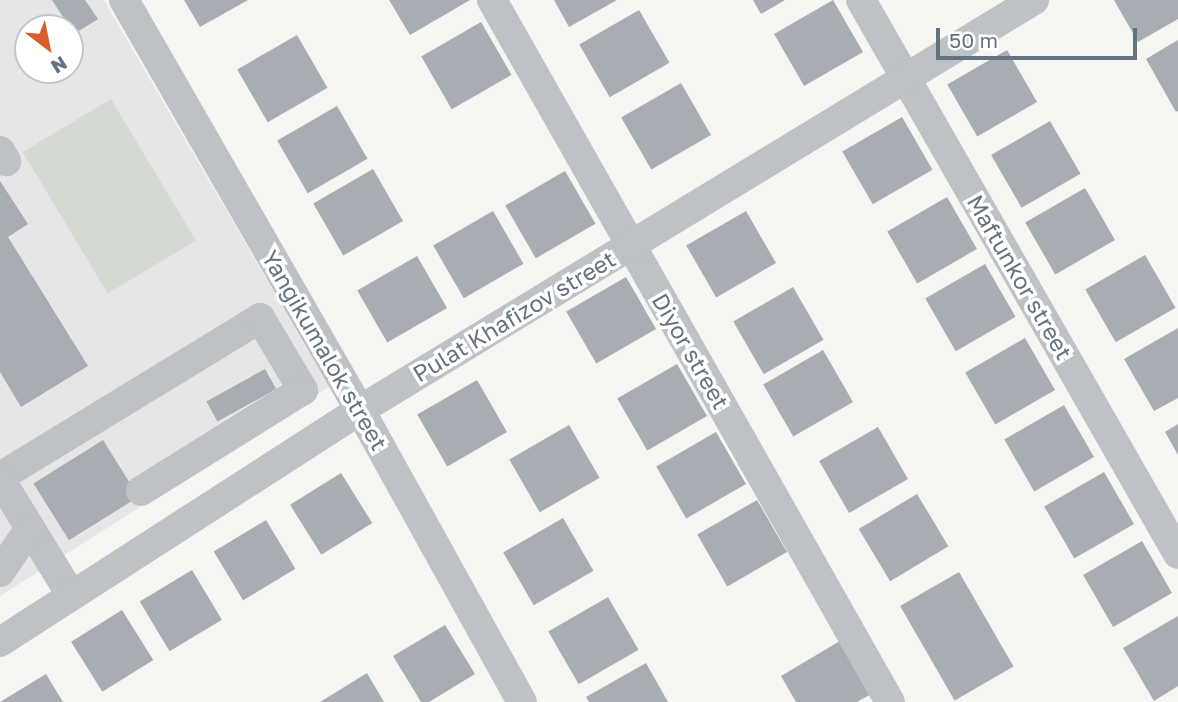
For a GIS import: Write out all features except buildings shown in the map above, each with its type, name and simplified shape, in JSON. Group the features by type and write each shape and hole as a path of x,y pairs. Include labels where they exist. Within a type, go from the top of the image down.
{"street":[{"name":"Yangikumalok street","path":"124,0 360,410 512,699"},
{"name":"Diyor street","path":"492,0 890,702"},
{"name":"Maftunkor street","path":"861,0 1178,554"},
{"name":"Pulat Khafizov street","path":"0,642 360,410 1034,0"},
{"path":"72,595 0,478 260,318 303,390 141,491"},
{"path":"0,572 30,528"}],"shaded area":[{"path":"0,0 104,0 329,387 0,596"},
{"path":"111,99 196,240 108,293 23,152"}]}
